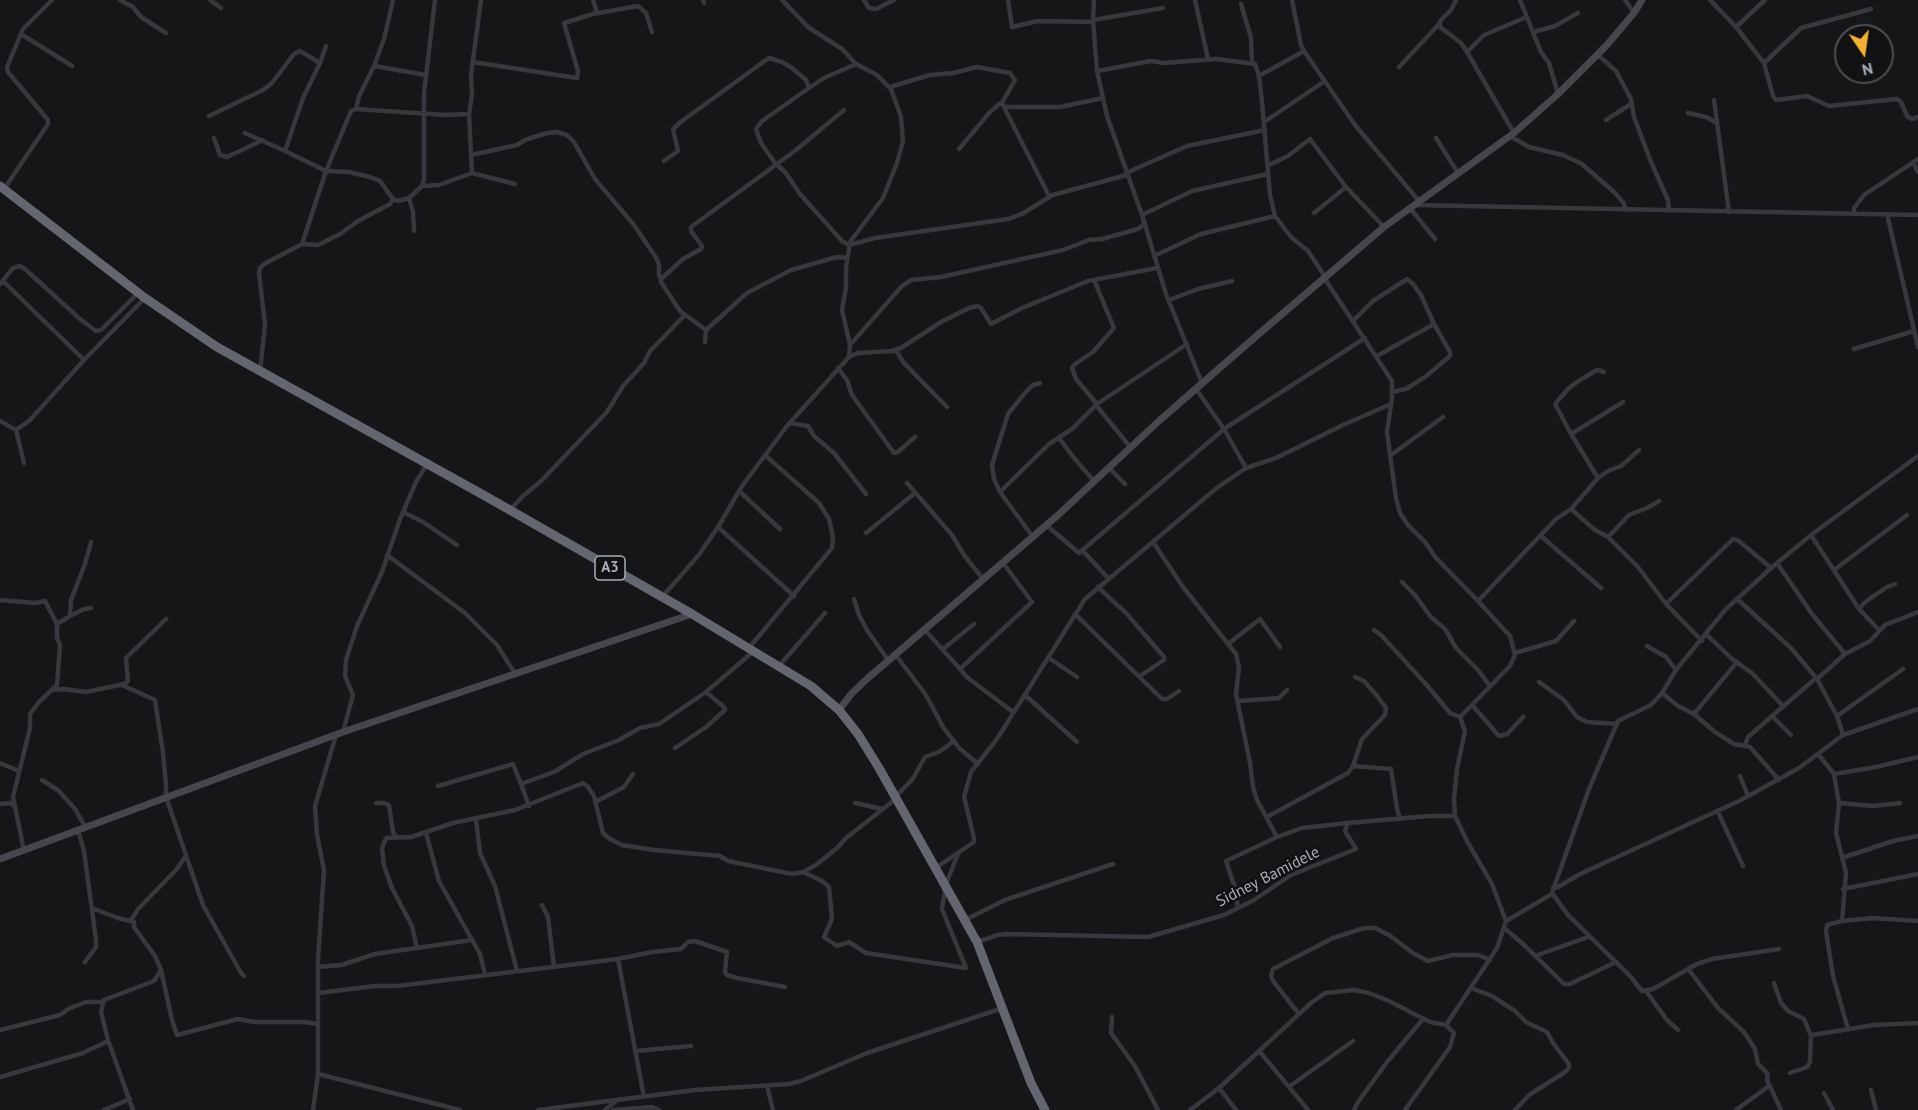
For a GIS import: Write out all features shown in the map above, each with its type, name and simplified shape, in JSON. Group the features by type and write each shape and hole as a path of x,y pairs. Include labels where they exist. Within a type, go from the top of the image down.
{"highway":[{"name":"A3","path":"2,187 141,295 217,347 510,510 692,614 811,686 838,710 858,734 937,867 977,942 1031,1083 1045,1110"}],"street":[{"path":"2,187 48,124 48,120 7,69 23,29 51,0"},
{"path":"120,0 133,7 141,17 166,33"},
{"path":"210,0 221,8"},
{"path":"356,109 359,96 384,39 393,0"},
{"path":"245,133 326,171 349,172 377,180 393,199 398,201 409,198 422,186 424,180 426,75 435,0"},
{"path":"472,173 469,114 481,0"},
{"path":"593,0 597,13"},
{"path":"782,0 808,27 842,49 856,64 877,75 891,89 898,106 902,127 903,141 899,157 882,198 852,237 849,245 842,310 850,345 849,357"},
{"path":"864,0 869,8 876,9 894,0"},
{"path":"1008,0 1012,27 1038,21 1093,21 1163,8"},
{"path":"1094,0 1093,21 1103,98 1157,268 1187,344 1199,386 1246,468"},
{"path":"1195,0 1208,59"},
{"path":"1292,0 1304,51 1414,204 1435,239"},
{"path":"1399,67 1440,23 1456,0"},
{"path":"1520,0 1541,52 1549,63 1558,94"},
{"path":"1625,0 1635,13"},
{"path":"838,710 852,693 888,660 1033,537 1199,386 1384,227 1512,135 1598,55 1635,13 1642,0"},
{"path":"1710,0 1736,27 1764,63 1776,100 1807,96 1829,106 1897,99 1907,116 1918,117"},
{"path":"1736,27 1765,0"},
{"path":"1241,4 1251,38 1252,62 1259,76 1271,205 1275,216 1291,237 1308,250 1392,381 1387,432 1400,513 1437,558 1510,636 1515,653 1510,666 1460,717"},
{"path":"473,62 577,78 578,71 564,23 597,13 638,6 646,13 652,32"},
{"path":"1764,63 1802,28 1871,9"},
{"path":"1533,32 1555,26 1578,13"},
{"path":"1467,52 1485,35 1527,17"},
{"path":"1440,23 1440,27 1467,52 1512,135 1529,147 1563,155 1582,164 1614,192 1623,202 1626,210"},
{"path":"21,34 72,66"},
{"path":"285,151 303,98 326,46"},
{"path":"208,116 273,83 294,54 300,51 320,63"},
{"path":"1259,76 1304,51"},
{"path":"1598,55 1616,71 1631,99 1651,162 1668,200 1669,211"},
{"path":"664,161 678,151 673,129 769,58 792,68 806,80 808,88"},
{"path":"1098,71 1151,61 1164,63 1208,59 1252,62"},
{"path":"849,245 831,230 785,172 775,163 761,143 756,129 762,121 808,88 856,64"},
{"path":"374,66 426,75"},
{"path":"891,89 894,85 930,75 984,67 1007,72 1014,76 1014,82 1004,104 1045,190 1051,196"},
{"path":"1264,122 1325,81"},
{"path":"959,149 990,112 1004,104 1060,107 1103,98"},
{"path":"1714,100 1729,212"},
{"path":"1606,120 1631,104"},
{"path":"302,244 326,171 351,111 356,109 445,115 469,114"},
{"path":"661,280 684,259 701,249 702,246 691,231 693,223 796,150 844,110"},
{"path":"1688,113 1706,117 1718,123"},
{"path":"849,245 875,238 1008,219 1022,214 1051,196 1127,174 1187,146 1264,130"},
{"path":"471,156 517,145 548,133 557,132 567,135 574,142 600,186 634,225 652,251 660,265 661,285 685,315 706,330"},
{"path":"214,138 220,155 227,157 263,140"},
{"path":"1436,138 1458,172"},
{"path":"1269,165 1283,159 1310,140 1346,187 1384,227"},
{"path":"1854,214 1854,208 1864,195 1916,161 1918,172"},
{"path":"422,186 439,185 472,173 515,184"},
{"path":"1142,215 1192,191 1268,174"},
{"path":"1314,213 1346,187"},
{"path":"409,198 413,212 414,231"},
{"path":"260,371 265,325 260,268 302,244 318,245 326,241 390,204 393,199"},
{"path":"1414,204 1669,211 1918,214"},
{"path":"1887,214 1918,347"},
{"path":"1154,255 1201,234 1275,216"},
{"path":"850,345 901,287 911,280 941,277 1063,250 1089,240 1102,239 1138,229 1144,224"},
{"path":"1138,229 1146,232"},
{"path":"705,342 706,330 737,301 762,284 791,270 837,257 848,258"},
{"path":"84,360 2,283 13,268 20,266 25,268 96,331 141,295"},
{"path":"662,597 698,556 765,454 849,357 858,353 896,350 941,322 969,308 978,306 981,308 991,324 1022,308 1094,280 1157,268"},
{"path":"1353,321 1373,301 1407,279 1421,295 1450,356 1425,377 1406,389 1392,392"},
{"path":"1094,280 1114,328 1093,352 1072,368 1076,379 1131,448"},
{"path":"1169,300 1198,289 1232,281"},
{"path":"16,430 32,418 141,295"},
{"path":"510,510 607,412 623,386 644,363 650,351 685,315"},
{"path":"1377,356 1434,324"},
{"path":"1854,349 1915,327"},
{"path":"1046,525 1079,553 1083,551 1224,429 1365,338"},
{"path":"1000,492 1049,444 1097,405 1187,344"},
{"path":"896,350 908,368 947,407"},
{"path":"838,368 847,380 852,395 894,453 915,437"},
{"path":"1598,478 1556,408 1556,402 1577,382 1597,370 1604,372"},
{"path":"1033,537 1000,492 994,479 992,465 1008,414 1014,404 1033,385 1040,382"},
{"path":"1571,434 1623,402"},
{"path":"937,867 971,846 974,840 964,797 971,772 1025,695 1085,599 1246,468 1276,458 1391,404"},
{"path":"1391,455 1443,417"},
{"path":"0,421 16,430 24,463"},
{"path":"790,423 808,426 814,436 834,453 866,494"},
{"path":"1059,438 1094,481"},
{"path":"1478,601 1556,519 1571,509 1598,478 1622,466 1639,450"},
{"path":"521,784 554,772 583,754 619,740 640,728 659,724 706,692 752,650 832,548 831,530 826,513 819,503 765,454"},
{"path":"1678,1030 1667,1020 1646,991 1640,988 1588,937 1552,894 1573,832 1617,723 1624,717 1647,708 1662,693 1676,670 1737,599 1771,568 1811,535 1918,456"},
{"path":"313,1110 318,1074 318,967 321,887 324,870 317,835 315,807 353,695 345,676 346,660 357,626 403,512 428,464"},
{"path":"1109,468 1125,484"},
{"path":"907,483 952,535 983,579"},
{"path":"739,491 780,529"},
{"path":"866,533 915,493"},
{"path":"1608,537 1629,514 1659,501"},
{"path":"1571,509 1595,530 1608,537 1638,567 1666,603 1702,641"},
{"path":"403,512 423,522 457,545"},
{"path":"1834,570 1907,515"},
{"path":"718,527 794,596"},
{"path":"1811,535 1859,609 1879,630"},
{"path":"1541,536 1601,588"},
{"path":"1666,603 1733,538 1771,568"},
{"path":"70,616 71,600 91,542"},
{"path":"1153,542 1183,587 1236,654 1239,676 1236,693 1253,787 1277,837"},
{"path":"1083,551 1108,578"},
{"path":"387,555 465,613 497,645 516,675"},
{"path":"960,669 1032,602 1003,563"},
{"path":"1777,563 1812,614 1845,654"},
{"path":"1402,582 1430,616 1445,629 1456,648 1490,686"},
{"path":"1859,609 1865,602 1895,584"},
{"path":"1098,587 1127,614 1164,657 1164,660 1140,676"},
{"path":"854,599 867,630 888,660"},
{"path":"1737,599 1791,648 1816,679 1838,716 1843,735"},
{"path":"0,600 35,603 44,601 57,624 57,638 60,645 57,686 39,702 30,714 30,728 13,796 24,851"},
{"path":"57,624 84,609 91,608"},
{"path":"1745,745 1748,737 1845,654 1870,641 1879,630 1918,612"},
{"path":"779,666 825,613"},
{"path":"0,859 340,734 692,614"},
{"path":"1075,614 1161,699 1167,699 1179,691"},
{"path":"53,690 86,692 122,685 128,681 126,658 166,619"},
{"path":"1228,644 1260,619 1280,647"},
{"path":"1515,653 1556,641 1574,621"},
{"path":"943,649 974,624"},
{"path":"924,629 968,678 1013,712"},
{"path":"1374,630 1425,683 1450,713 1460,717"},
{"path":"1707,635 1752,673 1783,706"},
{"path":"1647,646 1666,657 1676,670"},
{"path":"895,654 926,695 943,727 978,764"},
{"path":"1049,658 1077,677"},
{"path":"1694,714 1737,662"},
{"path":"1838,716 1903,669"},
{"path":"1267,817 1339,779 1353,766 1362,739 1387,711 1364,681 1355,677"},
{"path":"1539,682 1564,700 1577,717 1587,722 1617,723"},
{"path":"122,685 155,700 163,753 166,797 185,856 202,906 244,976"},
{"path":"1238,702 1281,698 1287,690"},
{"path":"675,748 706,727 725,710 706,692"},
{"path":"1662,693 1734,744 1749,747 1779,780"},
{"path":"1025,695 1077,742"},
{"path":"1473,706 1499,736 1507,734 1523,717"},
{"path":"1553,888 1718,813 1767,784 1779,780 1843,735 1918,709"},
{"path":"1772,716 1791,735"},
{"path":"1446,1025 1497,948 1506,921 1492,884 1455,816 1457,769 1465,731 1460,717"},
{"path":"417,948 412,926 392,888 382,858 383,841 393,835 406,838 444,825 529,806 583,783 591,791 603,833 622,845 712,855 792,874 803,872 816,865 837,848 896,797 912,780 925,757 939,752 954,741"},
{"path":"1818,754 1834,774 1839,803 1836,833 1846,873 1842,921"},
{"path":"1834,774 1876,767 1918,756"},
{"path":"0,763 20,771"},
{"path":"438,786 513,764 529,806"},
{"path":"1353,766 1391,769 1396,808 1400,819"},
{"path":"595,802 624,787 633,774"},
{"path":"1740,776 1748,796"},
{"path":"42,780 59,791 75,809 82,829 96,947 85,962"},
{"path":"376,802 389,806 393,835"},
{"path":"0,804 11,803 15,807"},
{"path":"855,803 882,809"},
{"path":"1839,803 1873,806 1900,803"},
{"path":"1718,813 1743,866"},
{"path":"1238,908 1234,885 1226,861 1277,837 1302,828 1429,816 1455,816"},
{"path":"476,819 480,853 495,886 517,971"},
{"name":"Sidney Bamidele","path":"977,942 998,935 1148,937 1196,924 1238,908 1291,876 1356,849 1345,831 1348,823"},
{"path":"426,832 439,881 481,957 484,975"},
{"path":"1842,858 1893,841 1918,836"},
{"path":"803,872 829,887 832,919 824,938 837,946 849,942 866,953 966,968 942,909 946,884 958,854"},
{"path":"132,920 139,908 177,869 185,856"},
{"path":"965,921 1005,900 1113,864"},
{"path":"1844,889 1918,874"},
{"path":"1506,921 1552,894"},
{"path":"542,905 548,917 554,968"},
{"path":"92,909 132,920 155,956 161,970 177,1035 238,1019 254,1022 318,1024"},
{"path":"1848,1029 1833,976 1827,925 1873,918 1918,921"},
{"path":"1299,1014 1273,981 1271,976 1273,969 1334,938 1357,930 1370,927 1389,934 1413,953 1428,961 1453,955 1483,956 1490,960"},
{"path":"1504,928 1560,981 1568,985 1613,961"},
{"path":"1535,956 1588,937"},
{"path":"318,967 341,965 373,954 472,940"},
{"path":"318,993 375,986 397,987 554,968 652,952 681,950 687,942 695,941 727,952 725,972 727,975 785,987"},
{"path":"1646,991 1715,958 1779,949"},
{"path":"618,959 644,1096"},
{"path":"0,1030 60,1015 86,1002 103,1002 154,981 161,970"},
{"path":"1689,970 1716,1006 1744,1032 1755,1049 1758,1064 1768,1074 1769,1086 1780,1110"},
{"path":"1774,983 1781,1003 1788,1011 1804,1019 1811,1036 1808,1067 1790,1073"},
{"path":"1471,988 1492,996 1532,1025 1547,1032 1569,1064 1565,1072 1529,1095 1515,1110"},
{"path":"1190,1110 1260,1052 1320,995 1332,991 1354,990 1375,995 1422,1019 1446,1025 1454,1034 1450,1047 1405,1110"},
{"path":"103,1002 101,1012 108,1041 133,1110"},
{"path":"538,1110 695,1090 789,1084 867,1053 1003,1008"},
{"path":"1112,1017 1111,1033 1135,1066 1158,1110"},
{"path":"1354,1110 1358,1101 1387,1062 1422,1019"},
{"path":"1811,1036 1889,1023 1918,1023"},
{"path":"0,1077 83,1053 108,1041"},
{"path":"1290,1086 1353,1041"},
{"path":"635,1051 691,1046"},
{"path":"1260,1052 1308,1110"},
{"path":"318,1074 459,1110"},
{"path":"767,1086 773,1110"},
{"path":"1736,1110 1769,1086"},
{"path":"1219,1088 1236,1110"},
{"path":"1871,1090 1876,1110"},
{"path":"1824,1093 1833,1110"},
{"path":"104,1110 130,1099"},
{"path":"605,1110 618,1100"},
{"path":"613,1110 652,1107 659,1110"}]}
